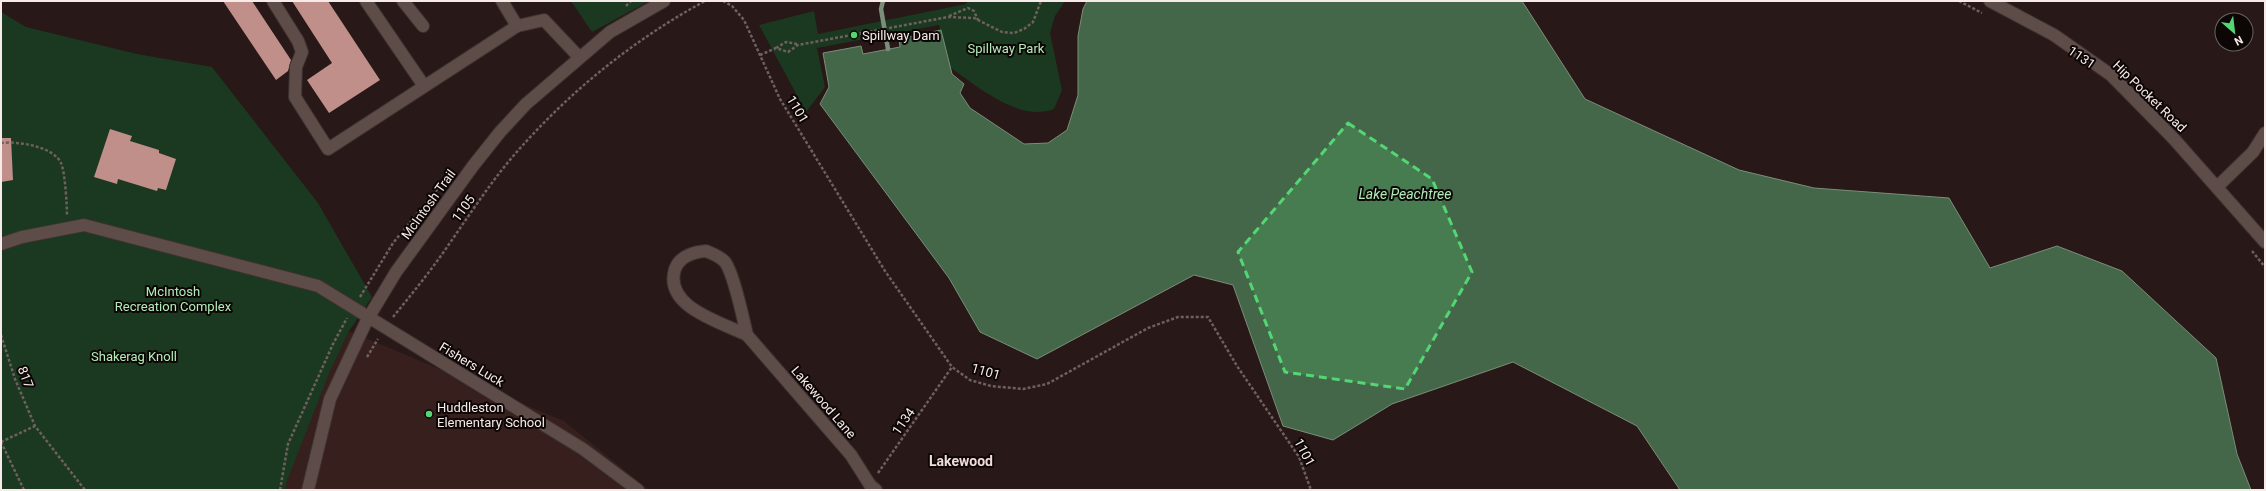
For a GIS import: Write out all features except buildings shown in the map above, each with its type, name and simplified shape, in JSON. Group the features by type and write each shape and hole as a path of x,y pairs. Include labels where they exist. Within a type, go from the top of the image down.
{"street":[{"path":"273,1 298,42 302,52 296,67 295,97 328,149 517,26 544,20 579,57"},
{"path":"366,1 424,86"},
{"path":"403,1 423,26"},
{"path":"502,1 517,26"},
{"name":"McIntosh Trail","path":"308,490 330,399 369,317 396,272 500,132 526,104 610,32 664,1"},
{"name":"Hip Pocket Road","path":"1990,1 2054,35 2111,75 2128,90 2218,186 2265,242"},
{"path":"2218,186 2253,152 2265,134"},
{"name":"Fishers Luck","path":"1,244 22,237 84,226 318,286 583,449 638,490"},
{"name":"Lakewood Lane","path":"747,335 730,272 725,262 716,255 706,251 694,252 684,257 677,265 673,276 674,288 679,298 688,306 747,335 851,455 870,488"}],"path":[{"name":"1105","path":"364,361 386,327 445,250 509,161 553,114 598,72 673,18 705,1"},
{"name":"1101","path":"723,1 732,6 744,20 780,99 885,270 952,367 970,380 992,386 1023,389 1048,384 1148,328 1178,317 1208,317 1237,366 1299,457 1311,490"},
{"path":"948,17 974,18 1002,32 1014,33 1024,29 1033,22 1041,1"},
{"path":"1959,1 1984,14"},
{"path":"760,55 786,42 798,45 937,20 968,8 974,11 978,21"},
{"path":"776,48 788,52 798,45"},
{"path":"1,143 12,142 34,146 50,153 61,163 67,202 68,228"},
{"path":"2252,250 2265,267"},
{"name":"817","path":"1,335 16,379 35,426 85,490"},
{"name":"1134","path":"870,488 952,367"},
{"path":"24,490 1,442 35,426"}],"highlighted area":[{"path":"1348,123 1432,179 1472,272 1405,389 1285,372 1238,252"}],"shaded area":[{"name":"Huddleston Elementary School","path":"349,331 564,421 649,490 285,490 293,444"}],"green space":[{"path":"571,1 649,1 592,32"},
{"name":"Spillway Park","path":"967,1 1065,1 1055,16 1050,33 1062,90 1054,109 1041,112 1027,111 1012,107 985,92 948,66 939,25 817,48 825,87 806,112 759,25 814,11 818,34 966,4"},
{"name":"McIntosh Recreation Complex","path":"1,12 26,27 137,54 212,67 318,203 372,297 349,331 330,371 287,481 285,490 1,490"}],"water":[{"name":"Lake Peachtree","path":"1087,1 1522,1 1585,99 1739,170 1814,188 1949,198 1990,268 2057,246 2122,271 2216,358 2237,454 2251,490 1680,490 1637,426 1513,362 1392,404 1333,440 1283,426 1233,285 1194,275 1037,359 980,332 949,278 820,104 829,87 823,53 861,46 863,54 900,47 899,39 941,30 952,74 964,84 960,93 970,108 1024,144 1048,143 1067,130 1078,95 1078,36 1083,9"}],"waterway":[{"path":"883,1 881,9 888,49"}],"place":[{"name":"Spillway Dam","path":"854,35"},
{"name":"Huddleston Elementary School","path":"429,414"}],"district":[{"name":"Lakewood","path":"961,461"}],"park label":[{"name":"Shakerag Knoll","path":"134,356"}]}
